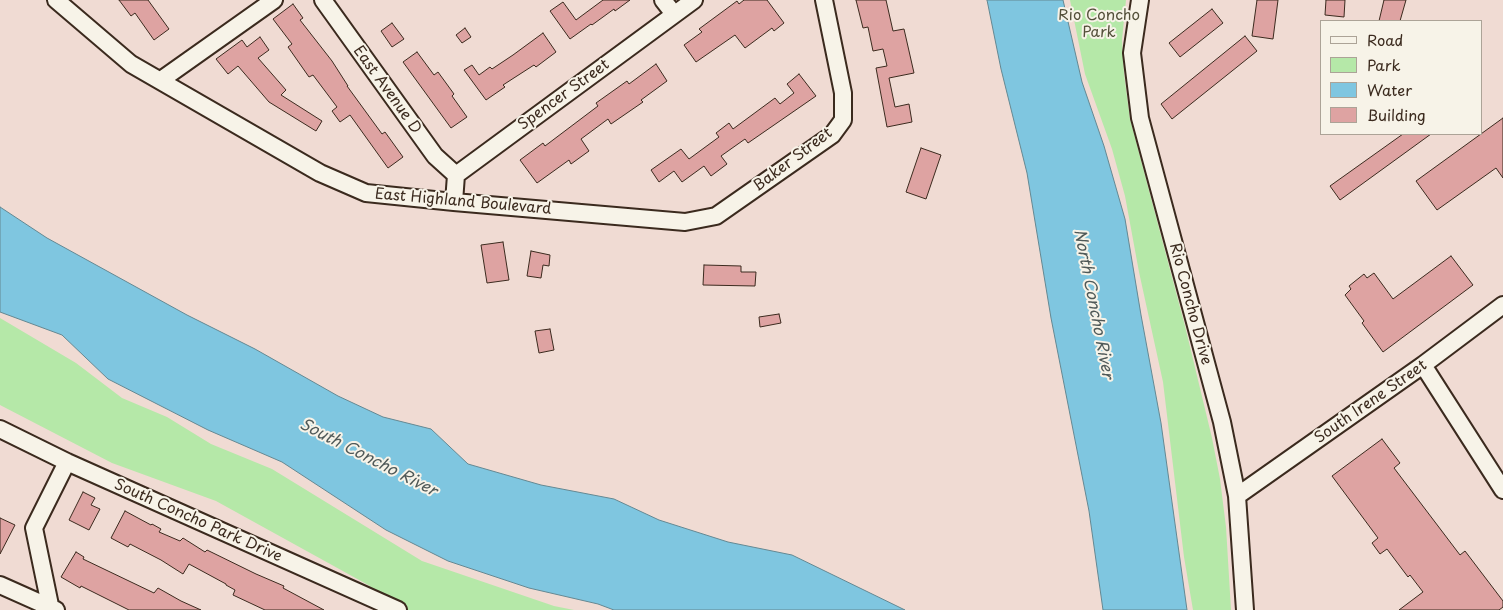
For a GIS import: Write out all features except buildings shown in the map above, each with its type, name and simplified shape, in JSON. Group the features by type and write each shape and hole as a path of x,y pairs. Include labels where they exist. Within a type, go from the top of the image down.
{"street":[{"name":"East Highland Boulevard","path":"56,0 132,64 320,173 366,193 685,222 716,216"},
{"path":"161,80 274,0"},
{"name":"East Avenue D","path":"322,0 435,156 456,175"},
{"path":"664,0 674,14"},
{"name":"Spencer Street","path":"456,175 694,0"},
{"name":"Baker Street","path":"716,216 832,135 843,120 843,93 824,0"},
{"name":"Rio Concho Drive","path":"1140,0 1132,53 1140,118 1222,422 1237,496 1245,610"},
{"path":"454,202 456,175"},
{"name":"South Irene Street","path":"1237,496 1423,365 1503,305"},
{"path":"1423,365 1503,490"},
{"name":"South Concho Park Drive","path":"0,429 67,462 398,610"},
{"path":"53,609 34,528 67,462"},
{"path":"0,585 53,609"}],"green space":[{"name":"Rio Concho Park","path":"1070,0 1126,0 1122,40 1130,119 1185,326 1212,438 1220,479 1226,527 1231,610 1193,610 1184,557 1163,382 1125,196 1112,149 1085,74"},
{"path":"0,318 76,363 122,398 167,417 211,444 272,469 422,561 554,606 574,610 376,610 370,586 216,501 112,463 0,405"}],"water":[{"name":"North Concho River","path":"987,0 1063,0 1082,82 1104,146 1125,219 1161,423 1187,610 1103,610 1089,511 1051,318 1027,173 1001,69"},
{"name":"South Concho River","path":"0,207 47,238 187,315 255,349 338,396 383,417 431,429 468,464 541,485 614,499 659,520 728,542 792,555 905,610 614,610 598,604 529,588 448,561 386,530 282,462 208,430 108,379 62,335 0,312"}]}
